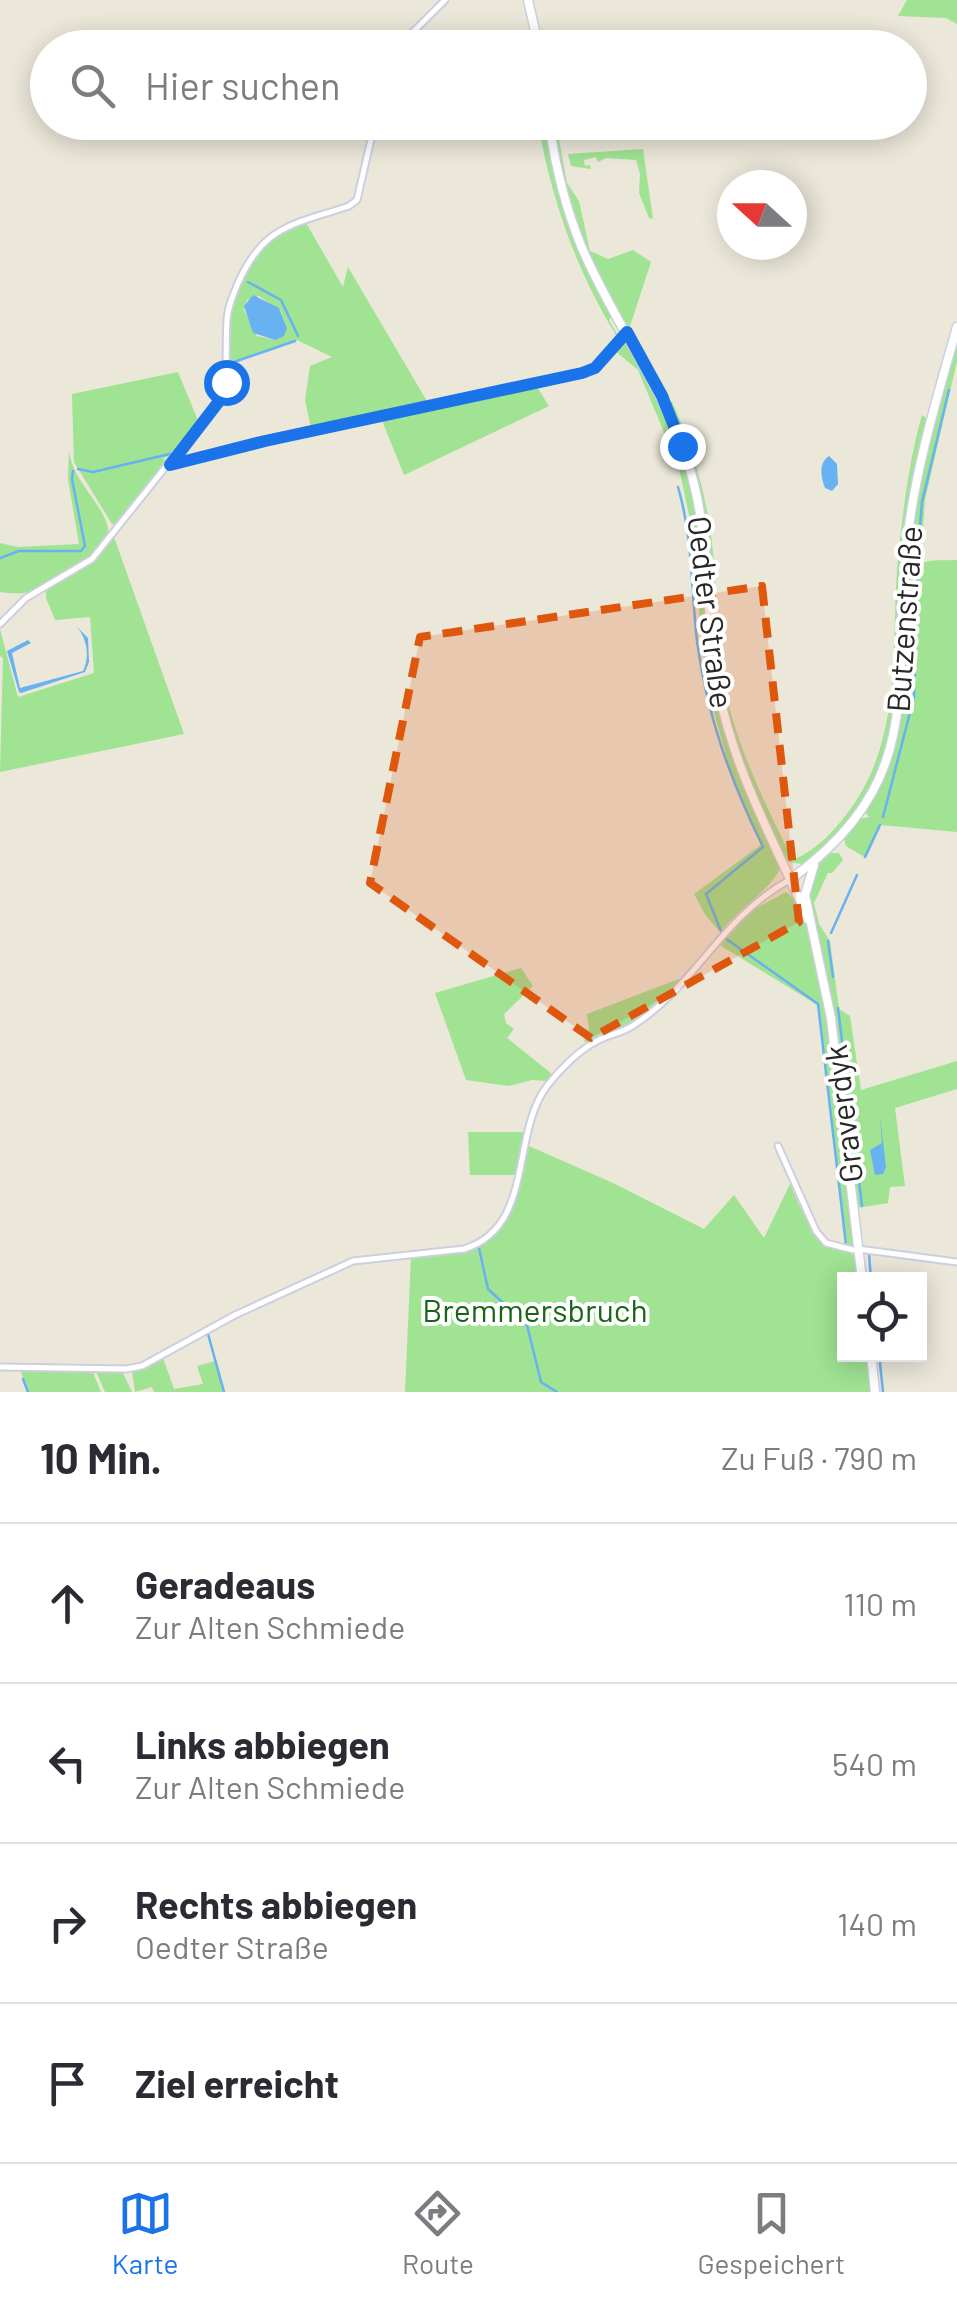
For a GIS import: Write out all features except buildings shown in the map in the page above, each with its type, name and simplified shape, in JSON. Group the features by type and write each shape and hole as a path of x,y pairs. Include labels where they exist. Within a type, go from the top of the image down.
{"main road":[{"path":"528,0 535,30"},
{"name":"Oedter Straße","path":"552,140 558,174 590,266 662,396 690,468 702,523 715,669 724,712 750,792 787,881"},
{"name":"Butzenstraße","path":"787,881 816,860 860,813 890,752 901,698 912,506 932,413 957,326"},
{"path":"808,919 807,882 816,860"},
{"path":"787,881 808,919"},
{"name":"Graverdyk","path":"808,919 824,980 860,1272"},
{"path":"872,1362 876,1392"}],"street":[{"path":"415,30 445,0"},
{"path":"0,624 26,598 92,559 220,400 226,382 226,316 250,256 278,231 358,200 371,140"},
{"path":"170,465 582,373 595,368 627,332"},
{"path":"0,1367 142,1366 235,1315 353,1261 458,1250 480,1244 498,1229 520,1177 532,1113 546,1087 594,1042 623,1031 649,1013 688,979 750,904 787,881"},
{"path":"778,1146 816,1231 826,1243 957,1262"}],"highlighted area":[{"path":"762,586 799,922 591,1038 370,883 420,637"}],"green space":[{"path":"907,0 957,0 957,24 946,18 898,16"},
{"path":"542,140 549,140 565,212 609,320 617,334 621,332 611,345 616,335 567,233"},
{"path":"555,140 559,140 567,183 579,201 590,251 608,259 633,250 651,262 630,326 670,397 608,292 579,231 563,183"},
{"path":"643,149 653,219 649,218 639,193 636,160 584,160 591,169 571,166 568,154"},
{"path":"306,223 343,287 348,267 428,403 311,428 305,400 310,366 332,357 297,340 229,364 231,318 242,278 251,261 283,233","holes":["259,296 281,311 287,328 275,340 257,336 244,310 247,300"]},
{"path":"957,335 957,361 925,500 921,555 916,554 912,540 918,485"},
{"path":"622,341 629,341 685,463 699,525 708,635 722,712 747,791 780,868 771,882 720,932 694,894 762,844 731,773 713,709 702,648 693,533 679,468 638,370 614,350"},
{"path":"178,372 199,423 174,455 163,458 168,464 118,526 112,524 74,462 72,394"},
{"path":"537,387 549,406 404,475 384,417"},
{"path":"668,401 672,402 686,436 706,507 714,558 719,652 732,716 758,786 795,859 823,840 846,815 865,786 878,755 891,691 898,558 907,486 922,415 927,419 903,536 897,684 882,761 865,797 839,831 802,864 789,862 784,854 754,788 730,720 719,673 702,505"},
{"path":"69,451 76,473 105,519 107,537 78,566 52,582 28,592 0,592 0,543 18,547 79,544 68,479"},
{"path":"114,537 184,734 0,772 0,629 18,697 94,673 90,617 55,620 46,588 93,560"},
{"path":"957,560 957,832 881,825 866,858 846,846 844,839 860,819 869,817 866,813 881,781 898,725 906,667 907,577 921,563"},
{"path":"831,853 839,853 843,860 828,873 814,903 819,924 830,941 839,1009 850,1016 861,1090 957,1061 957,1089 895,1108 905,1186 890,1187 888,1203 857,1208 833,1005 808,893 818,865"},
{"path":"786,892 799,909 820,975 853,1216 853,1246 848,1246 844,1226 819,1006 718,944 749,912"},
{"path":"521,968 533,986 504,1014 506,1023 514,1029 507,1038 552,1074 547,1081 509,1086 466,1080 435,993"},
{"path":"684,977 635,1021 588,1043 584,1041 589,1029 587,1014"},
{"path":"468,1132 526,1132 518,1175 470,1175"},
{"name":"Bremmersbruch","path":"529,1146 704,1229 734,1195 764,1238 790,1184 816,1234 844,1252 848,1248 856,1259 858,1272 837,1272 837,1362 869,1362 873,1392 405,1392 411,1257 447,1255 482,1244 503,1223 522,1177"},
{"path":"208,1331 225,1392 154,1392 152,1387 135,1392 132,1372 163,1358 174,1389 203,1384 197,1366 215,1361"},
{"path":"95,1369 122,1371 132,1392 105,1392"},
{"path":"20,1370 92,1370 101,1392 29,1392"}],"water":[{"path":"253,295 279,308 287,328 284,336 275,340 253,333 244,306"},
{"path":"829,456 837,464 838,484 832,491 825,488 822,475 823,463"},
{"path":"76,626 88,638 89,662 85,672 19,692 7,651 28,640 31,643 12,653 20,688 83,671 86,647"},
{"path":"880,1115 886,1167 883,1174 875,1175 870,1150 882,1143"}],"waterway":[{"path":"248,282 281,300 298,336"},
{"path":"231,363 295,341"},
{"path":"918,552 922,502 949,390"},
{"path":"204,415 219,393"},
{"path":"78,469 93,472 174,453"},
{"path":"0,558 19,551 81,551 85,546 73,471"},
{"path":"678,487 707,695 730,772 763,847 706,894 721,931"},
{"path":"883,817 914,697 918,565"},
{"path":"865,857 880,825"},
{"path":"831,933 857,875"},
{"path":"725,938 818,1004 846,1245"},
{"path":"828,941 833,977"},
{"path":"838,1008 862,1206"},
{"path":"479,1248 488,1289 527,1325 541,1382 557,1392"},
{"path":"869,1253 870,1272"},
{"path":"208,1334 224,1392"},
{"path":"880,1362 883,1392"},
{"path":"23,1379 28,1392"}],"route":[{"path":"226,382 220,400 170,465 582,373 595,368 627,332 662,396 682,446"}]}
